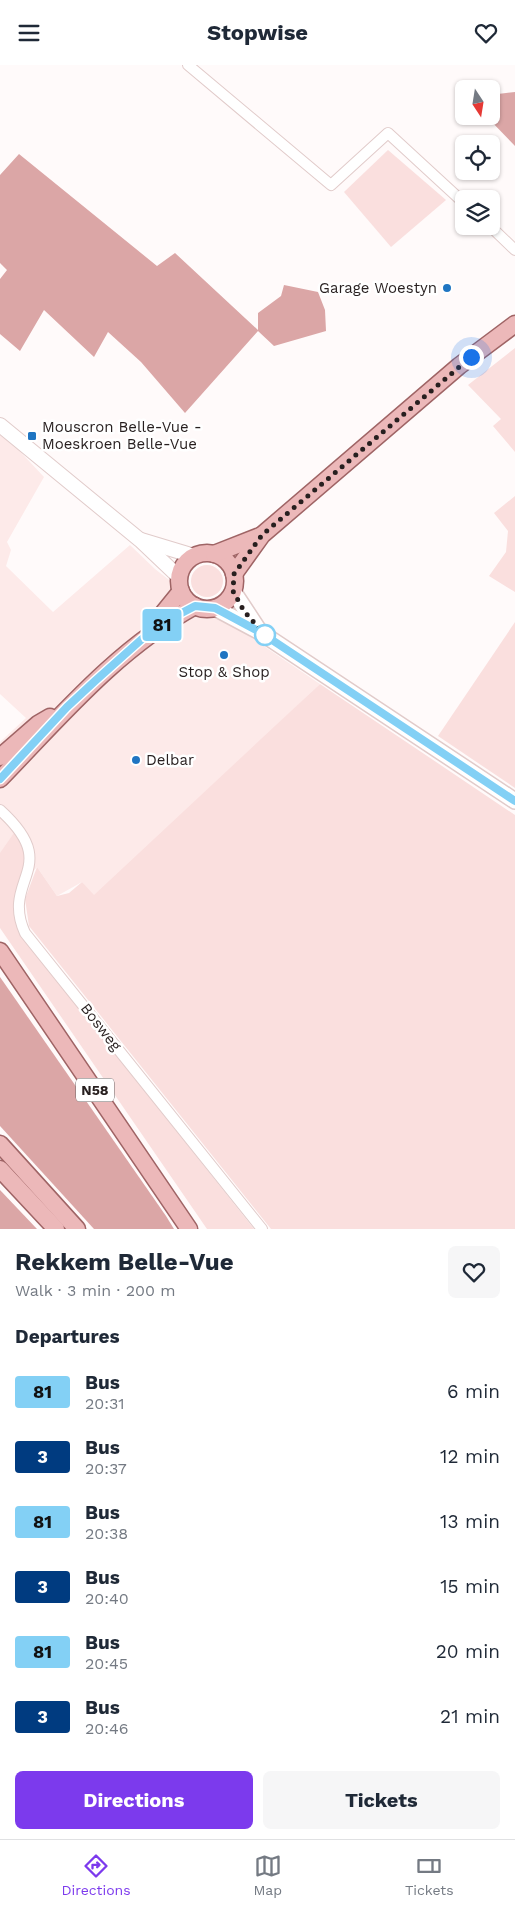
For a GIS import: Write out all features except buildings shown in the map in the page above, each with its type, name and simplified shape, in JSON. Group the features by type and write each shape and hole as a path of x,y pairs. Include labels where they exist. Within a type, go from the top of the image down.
{"main road":[{"path":"260,632 244,611 233,591 234,574 262,535 459,367 515,324"},
{"path":"142,639 180,584 182,570 194,556 214,554 262,535"},
{"path":"214,554 227,562 234,574"},
{"path":"180,584 195,606"},
{"path":"215,608 223,604 233,591"},
{"path":"0,779 67,707 142,639 174,617 195,606 215,608 260,632 515,801"},
{"path":"0,757 38,724 67,707"},
{"name":"N58","path":"0,951 189,1229"},
{"path":"0,1144 77,1229"},
{"path":"0,1169 56,1229"}],"street":[{"path":"188,65 331,185 388,133 455,195"},
{"path":"500,235 515,249"},
{"path":"0,425 140,540 180,584"},
{"path":"140,540 194,556"},
{"name":"Bosweg","path":"0,810 22,834 30,851 30,865 19,893 17,910 25,933 262,1229"}],"shaded area":[{"path":"515,92 515,146 495,125 500,125 500,94"},
{"path":"388,150 446,200 391,247 344,192"},
{"path":"19,154 157,266 175,253 258,330 258,313 281,296 284,285 318,292 325,310 326,331 274,346 258,331 185,413 141,362 108,332 94,357 44,310 20,351 0,334 0,279 7,270 0,263 0,175"},
{"path":"515,348 515,452 493,426 501,419 468,385"},
{"path":"0,430 44,477 7,542 11,550 6,566 53,612 130,545 155,569 194,599 320,684 94,899 82,882 57,896 37,867 12,895 0,877 0,742 26,718 0,694"},
{"path":"515,496 515,592 489,576 506,552 508,531 494,513"},
{"path":"207,565 213,566 218,570 222,575 222,587 218,592 213,596 207,597 201,596 196,592 192,587 191,581 192,575 196,570 201,566"},
{"path":"515,622 515,788 438,736"},
{"path":"320,684 515,815 515,1229 271,1229 29,926 25,899 37,867 57,896 69,893 82,882 94,895"},
{"path":"14,833 22,847 25,860 15,905 15,918 20,934 254,1229 207,1229 0,928 0,853"},
{"path":"0,977 174,1229 94,1229 0,1126"},
{"path":"0,1190 37,1229 0,1229"}],"bus line":[{"name":"81","path":"0,779 67,707 142,639 174,617 195,606 215,608 260,632 515,801"}],"place":[{"name":"Garage Woestyn","path":"447,288"},
{"name":"Mouscron Belle-Vue - Moeskroen Belle-Vue","path":"32,436"},
{"name":"Stop & Shop","path":"224,655"},
{"name":"Delbar","path":"136,760"}],"route":[{"path":"265,635 260,632 244,611 233,591 235,585 234,574 248,552 262,535 471,357"}]}
